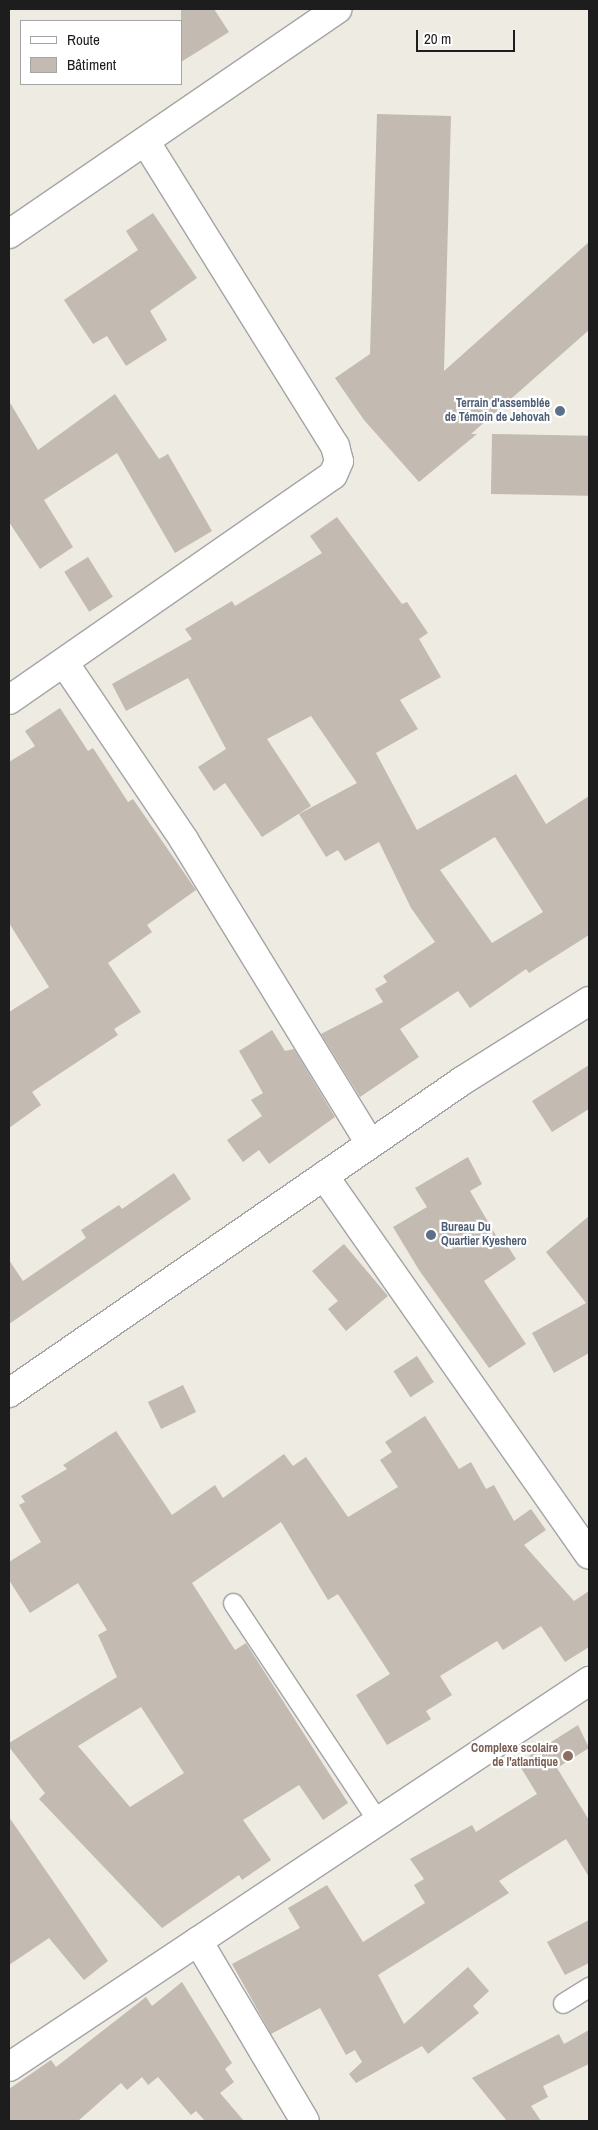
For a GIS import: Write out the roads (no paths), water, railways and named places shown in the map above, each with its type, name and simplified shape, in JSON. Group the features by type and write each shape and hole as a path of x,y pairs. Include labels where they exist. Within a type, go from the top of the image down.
{"street":[{"path":"9,234 337,9"},
{"path":"9,700 65,664 333,476 339,461 335,446 145,140"},
{"path":"65,664 184,840 370,1144"},
{"path":"9,1393 370,1144 589,1001"},
{"path":"324,1176 589,1554"},
{"path":"9,2067 589,1681"},
{"path":"198,1942 305,2121"}],"lane":[{"path":"233,1603 378,1821"},
{"path":"563,2003 589,1987"}],"place":[{"name":"Terrain d'assemblée de Témoin de Jehovah","path":"560,411"},
{"name":"Bureau Du Quartier Kyeshero","path":"431,1235"},
{"name":"Complexe scolaire de l'atlantique","path":"568,1756"}]}
